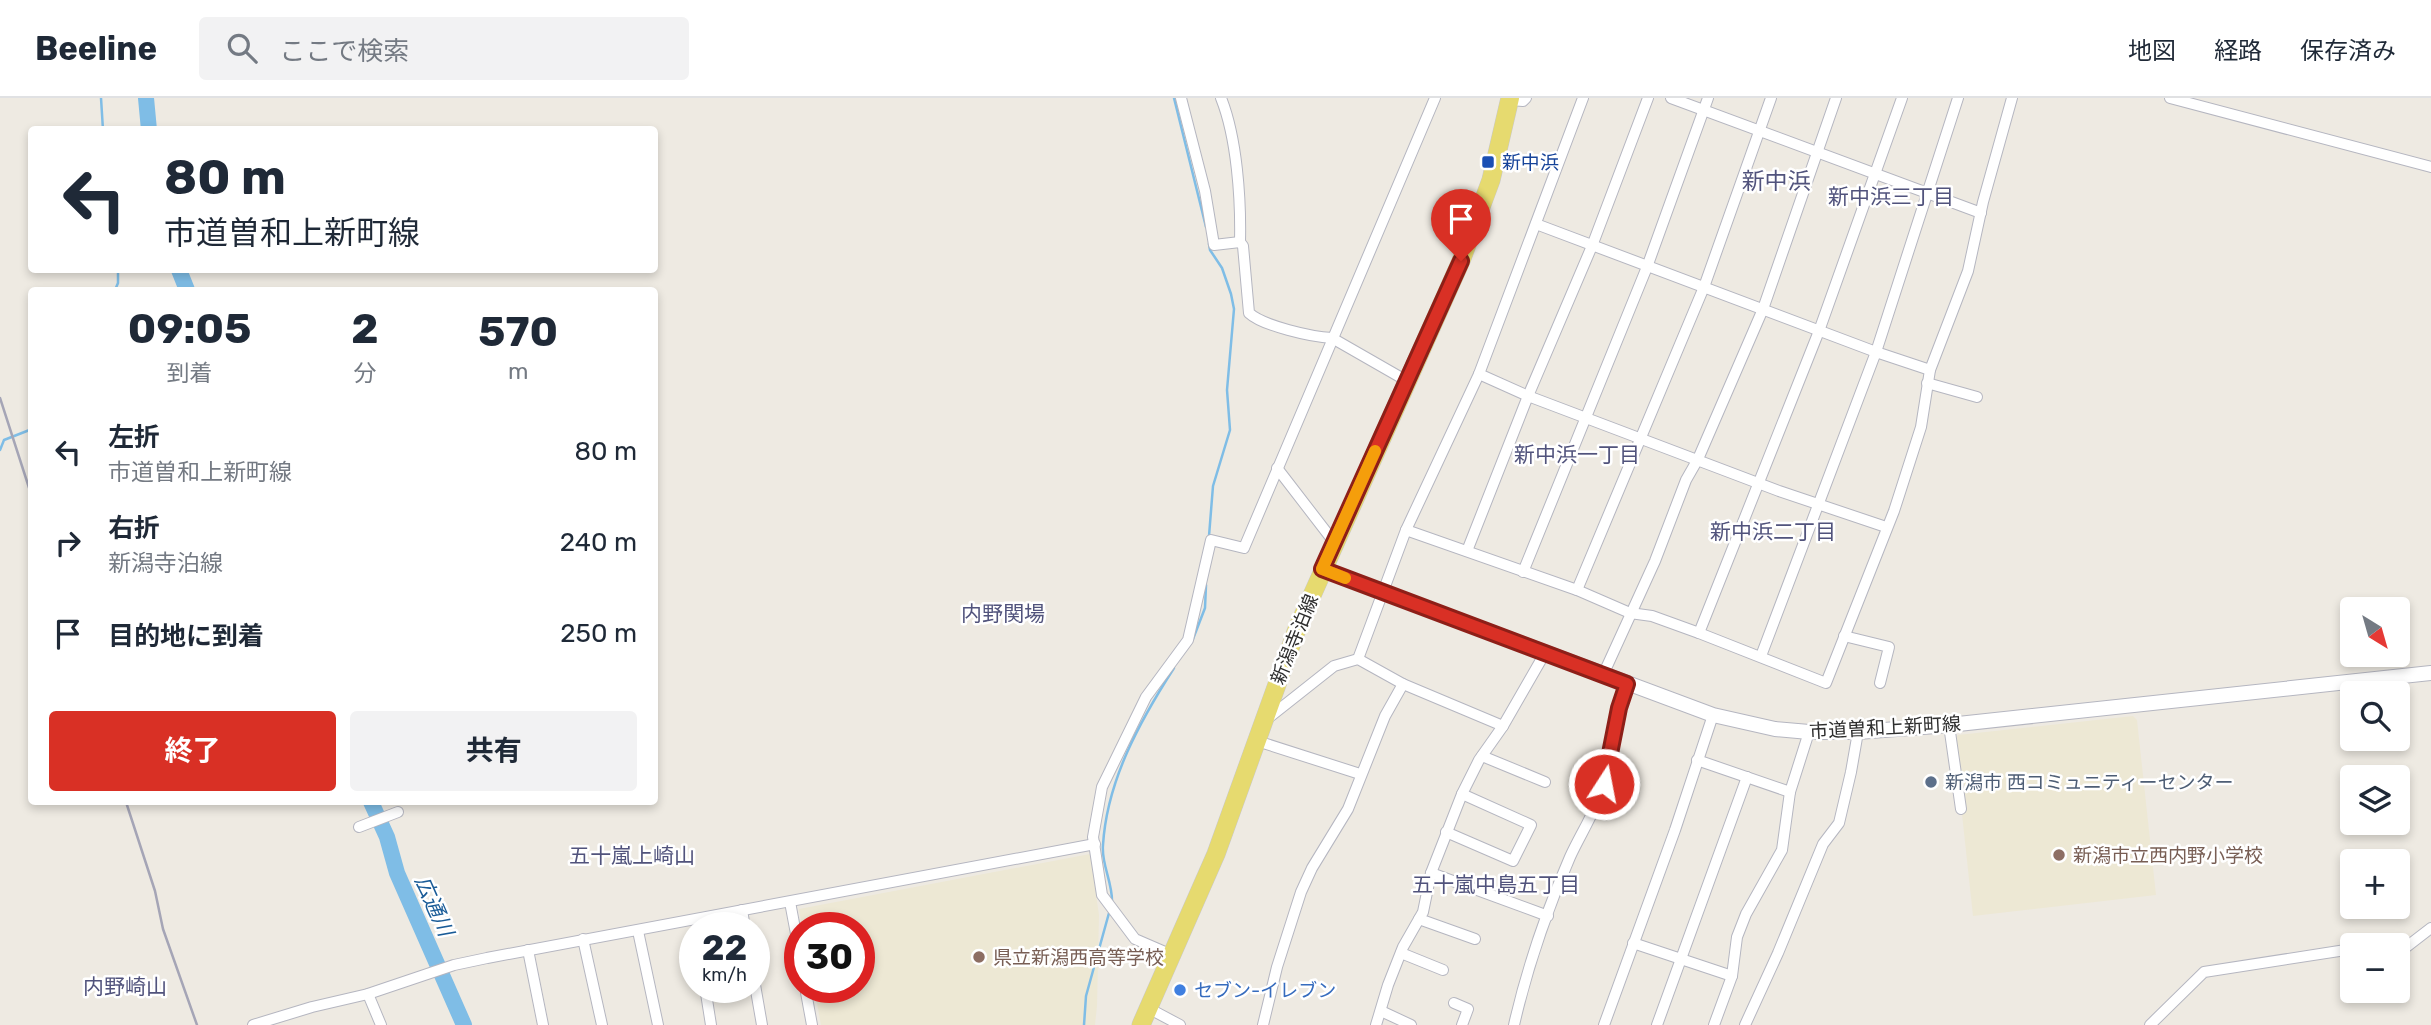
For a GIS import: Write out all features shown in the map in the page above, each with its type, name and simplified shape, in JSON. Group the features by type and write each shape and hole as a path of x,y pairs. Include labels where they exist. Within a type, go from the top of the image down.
{"main road":[{"name":"新潟寺泊線","path":"1141,1025 1216,854 1292,641 1322,569 1444,302 1491,180 1515,99"}],"street":[{"path":"1181,98 1202,180 1214,245 1240,242"},
{"path":"1221,98 1228,117 1236,169 1240,242 1243,246 1249,313 1282,327 1332,338 1407,381"},
{"path":"1172,955 1135,939 1102,895 1093,837 1101,786 1146,697 1188,640 1211,540 1244,548 1435,98"},
{"path":"1358,659 1406,530 1479,374 1583,98"},
{"path":"1466,551 1592,246 1648,98"},
{"path":"1671,98 1981,213"},
{"path":"1524,572 1647,267 1707,98"},
{"path":"1577,590 1704,287 1771,98"},
{"path":"1603,675 1763,309 1836,98"},
{"path":"1699,633 1819,331 1902,98"},
{"path":"1760,656 1876,352 1958,98"},
{"path":"1406,530 1577,590 1630,613 1652,616 1699,633 1826,683 1894,510 1921,427 1930,370 1968,271 2012,98"},
{"path":"2170,98 2431,167"},
{"path":"1536,224 1930,370"},
{"path":"1479,374 1528,396 1758,483 1886,527"},
{"path":"1927,383 1977,397"},
{"path":"1278,468 1334,541"},
{"name":"市道曽和上新町線","path":"1322,569 1713,715 1775,729 1858,732 1949,725 2431,673"},
{"path":"1844,636 1889,647 1880,683"},
{"path":"1376,1025 1401,953 1423,912 1432,873 1462,794 1545,653"},
{"path":"1263,722 1334,666 1358,659 1403,684 1503,726"},
{"path":"1263,1025 1277,967 1301,892 1312,867 1348,809 1385,716 1403,684"},
{"path":"1514,1025 1522,990 1569,859 1604,784 1619,708 1627,684"},
{"path":"1604,1025 1713,715"},
{"path":"1949,725 1961,809"},
{"path":"1714,1025 1732,976 1737,937 1746,914 1782,850 1790,792 1809,732"},
{"path":"1745,1025 1823,844 1839,823 1858,732"},
{"path":"1257,741 1360,775"},
{"path":"1482,756 1545,782"},
{"path":"1697,760 1790,792"},
{"path":"1657,1025 1746,777"},
{"path":"1446,832 1513,861 1531,825 1462,794"},
{"path":"359,827 394,813"},
{"path":"735,912 1094,844"},
{"path":"1432,873 1548,916"},
{"path":"790,902 792,912"},
{"path":"1419,919 1475,940"},
{"path":"258,1024 312,1007 368,994 448,967 583,939 679,925"},
{"path":"2410,944 2431,928"},
{"path":"638,930 658,1025"},
{"path":"583,939 602,1025"},
{"path":"1633,943 1732,976"},
{"path":"528,950 544,1025"},
{"path":"2150,1025 2204,971 2340,951"},
{"path":"1401,953 1443,970"},
{"path":"368,994 381,1025"},
{"path":"708,1003 711,1025"},
{"path":"758,1003 762,1025"},
{"path":"808,1003 812,1025"},
{"path":"1454,1003 1468,1009 1462,1025"},
{"path":"1149,1008 1181,1025"},
{"path":"1381,1011 1411,1025"}],"shaded area":[{"name":"新潟市立西内野小学校","path":"2133,716 2137,720 2156,895 1973,916 1954,740 1958,735"},
{"name":"県立新潟西高等学校","path":"1090,854 1099,915 1095,1025 821,1025 817,1003 875,1003 875,912 800,912 799,909"}],"waterway":[{"path":"101,98 103,126"},
{"name":"広通川","path":"146,98 149,126"},
{"path":"1174,98 1206,227"},
{"path":"1209,244 1222,268 1234,309 1227,390 1230,430 1213,486 1209,536"},
{"path":"116,287 118,273"},
{"name":"広通川","path":"180,273 186,287"},
{"path":"0,450 4,440 28,431"},
{"path":"1193,639 1205,608 1206,585"},
{"path":"1112,903 1103,852 1111,797 1127,752 1174,668"},
{"name":"広通川","path":"372,805 387,837 397,873 464,1025"},
{"path":"1084,1025 1086,996 1109,913"}],"railway":[{"path":"0,398 28,485"},
{"path":"127,805 155,891 163,929 197,1025"}],"slow traffic":[{"path":"1345,578 1322,569 1375,451"}],"place":[{"name":"新中浜","path":"1488,162"},
{"name":"新潟市 西コミュニティーセンター","path":"1931,782"},
{"name":"新潟市立西内野小学校","path":"2059,855"},
{"name":"県立新潟西高等学校","path":"979,957"},
{"name":"セブン-イレブン","path":"1180,990"}],"district":[{"name":"新中浜","path":"1776,181"},
{"name":"新中浜三丁目","path":"1891,197"},
{"name":"新中浜一丁目","path":"1577,455"},
{"name":"新中浜二丁目","path":"1773,532"},
{"name":"内野関場","path":"1003,614"},
{"name":"五十嵐上崎山","path":"632,856"},
{"name":"五十嵐中島五丁目","path":"1496,885"},
{"name":"内野崎山","path":"125,987"}],"route":[{"path":"1461,261 1322,569 1627,684 1619,708 1604,784"}]}
